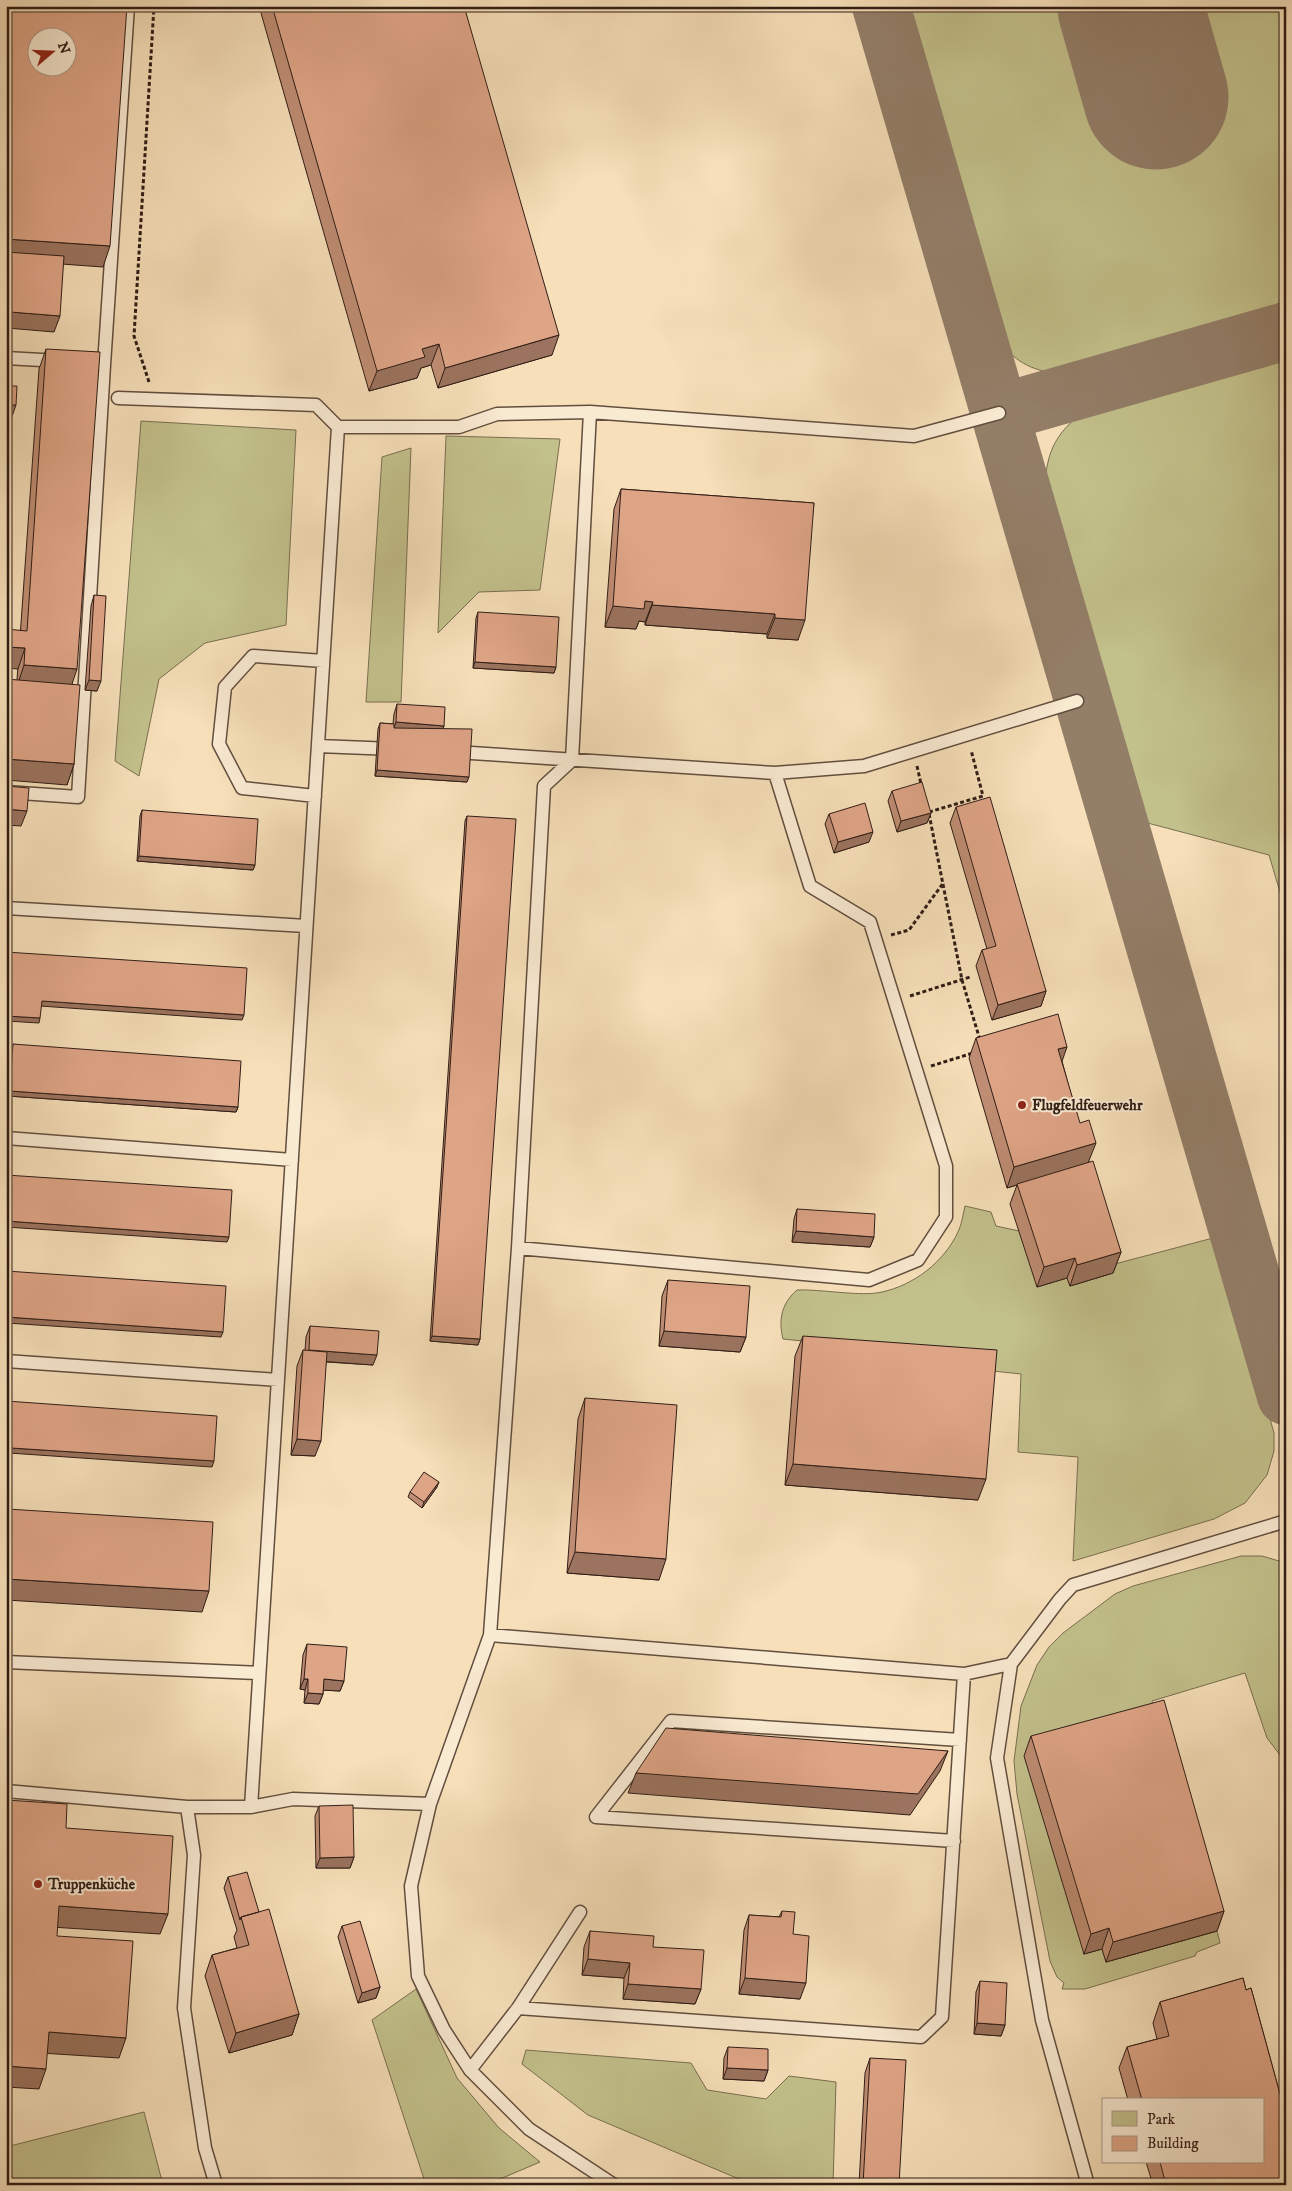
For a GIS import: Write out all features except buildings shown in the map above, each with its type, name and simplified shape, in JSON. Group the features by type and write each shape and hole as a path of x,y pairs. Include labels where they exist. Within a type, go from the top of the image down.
{"lane":[{"path":"6,792 78,797 128,6"},
{"path":"6,358 104,365"},
{"path":"118,398 316,404 338,427 459,427 497,414 590,412 914,436 999,412"},
{"path":"590,412 572,760 544,786 518,1248 490,1635 430,1804 411,1886 418,1976 444,2030 470,2070 529,2129 614,2185"},
{"path":"251,1807 338,427"},
{"path":"314,796 242,788 219,744 225,687 253,656 323,661"},
{"path":"442,752 775,772 864,766 1078,701"},
{"path":"318,746 402,749"},
{"path":"518,1248 869,1280 918,1260 946,1217 946,1166 870,922 810,886 775,772"},
{"path":"6,908 306,926"},
{"path":"6,1138 292,1160"},
{"path":"6,1361 278,1380"},
{"path":"1088,2185 1042,2020 997,1758 1011,1664 1060,1598 1073,1585 1286,1522"},
{"path":"490,1635 964,1674 1011,1664"},
{"path":"6,1662 259,1673"},
{"path":"518,2008 921,2036 942,2017 964,1674"},
{"path":"954,1841 596,1817 671,1721 960,1740"},
{"path":"6,1791 187,1807 251,1807 293,1799 430,1804"},
{"path":"187,1807 194,1855 184,2008 205,2148 216,2185"},
{"path":"470,2070 518,2008 580,1912"}],"path":[{"path":"154,6 134,336 155,399"},
{"path":"928,812 983,796 966,735"},
{"path":"913,751 922,786"},
{"path":"926,803 944,882 962,980 981,1041"},
{"path":"876,939 910,930 944,882"},
{"path":"895,1001 970,977"},
{"path":"916,1071 975,1052"}],"green space":[{"path":"905,6 1286,6 1286,309 1063,373 1038,370 1017,359 1004,347"},
{"path":"1286,350 1286,912 1269,855 1140,821 1045,489 1048,462 1056,441 1070,423 1091,406"},
{"path":"141,421 296,430 286,625 205,643 159,679 139,776 115,761"},
{"path":"446,436 560,439 540,590 479,592 438,633"},
{"path":"411,448 401,702 366,702 382,457"},
{"path":"965,1206 991,1212 996,1226 1019,1231 1067,1278 1070,1286 1113,1273 1111,1265 1213,1238 1220,1241 1274,1433 1274,1451 1267,1475 1245,1503 1214,1519 1073,1561 1078,1457 1018,1452 1021,1374 983,1370 851,1346 783,1339 782,1312 788,1300 797,1290 874,1293 894,1289 905,1284 927,1271 945,1253 959,1229"},
{"path":"1241,1556 1262,1556 1286,1563 1286,1755 1280,1755 1267,1738 1245,1673 1152,1701 1157,1720 1083,1954 1102,1949 1106,1962 1217,1931 1220,1943 1197,1952 1195,1956 1085,1989 1062,1989 1064,1983 1057,1977 1050,1961 1017,1794 1014,1761 1021,1706 1037,1665 1049,1647 1063,1633 1115,1594 1133,1586"},
{"path":"416,1989 457,2078 499,2128 540,2162 486,2185 426,2185 372,2020"},
{"path":"526,2050 691,2063 707,2090 766,2099 789,2076 836,2082 833,2185 753,2185 588,2115 522,2064"},
{"path":"144,2112 163,2185 6,2185 6,2147"}],"taxiway":[{"path":"881,6 1286,1396"},
{"path":"999,413 1286,331"}],"runway":[{"path":"1130,6 1156,97"}],"place":[{"name":"Flugfeldfeuerwehr","path":"1022,1105"},
{"name":"Truppenküche","path":"38,1884"}]}
